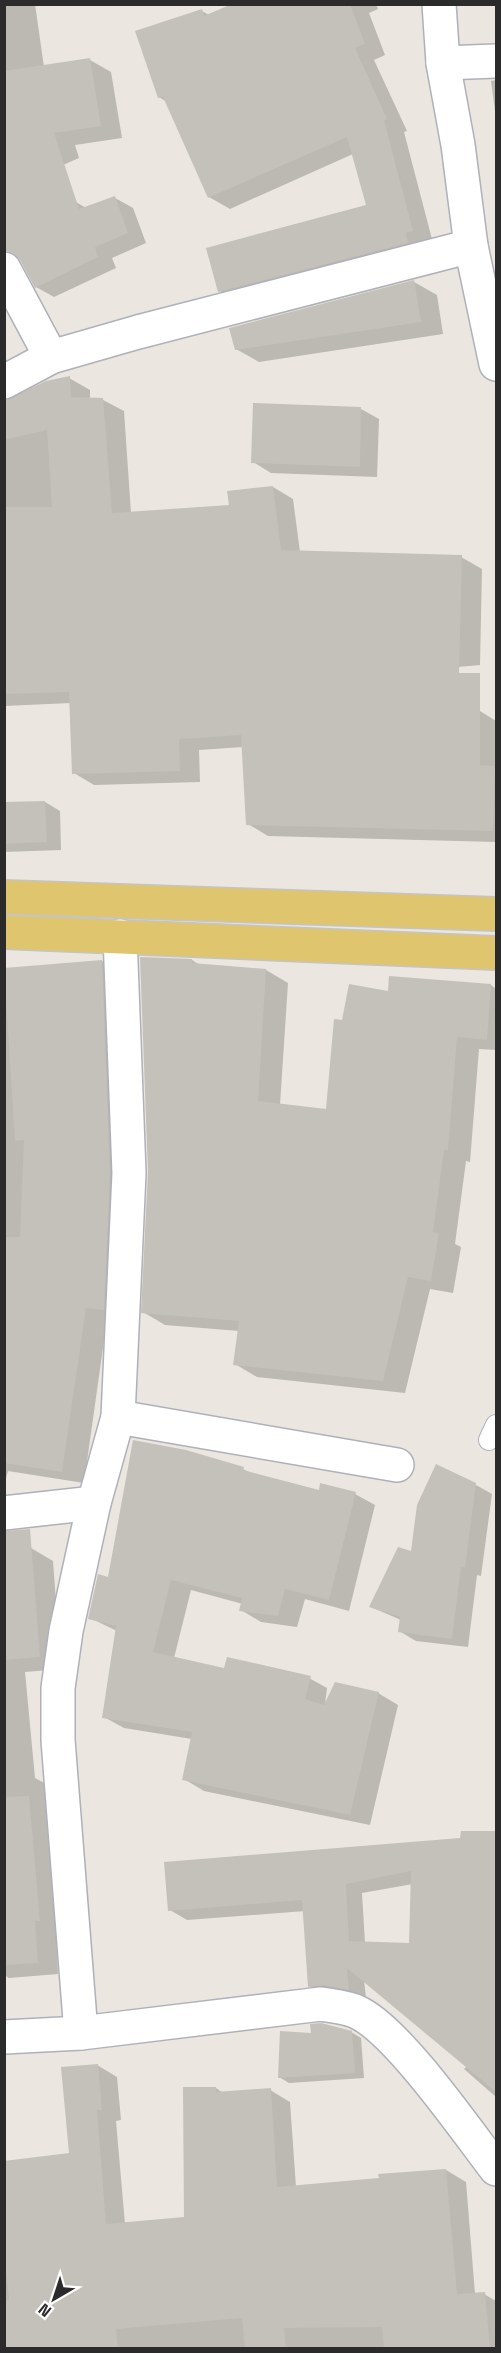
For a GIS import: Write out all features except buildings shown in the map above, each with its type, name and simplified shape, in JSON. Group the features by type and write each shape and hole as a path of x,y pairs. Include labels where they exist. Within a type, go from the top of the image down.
{"main road":[{"path":"4,897 496,914"},
{"path":"4,932 496,953"}],"street":[{"path":"439,4 443,63 458,145 471,246 496,364"},
{"path":"443,63 496,61"},
{"path":"4,382 51,357 138,332 471,246"},
{"path":"4,269 51,357"},
{"path":"81,2033 58,1740 58,1688 66,1631 94,1503 118,1417 129,1173 120,936"},
{"path":"118,1417 397,1465"},
{"path":"4,1513 94,1503"},
{"path":"4,2037 81,2033 321,2004 357,2012 385,2032 496,2169"}]}
